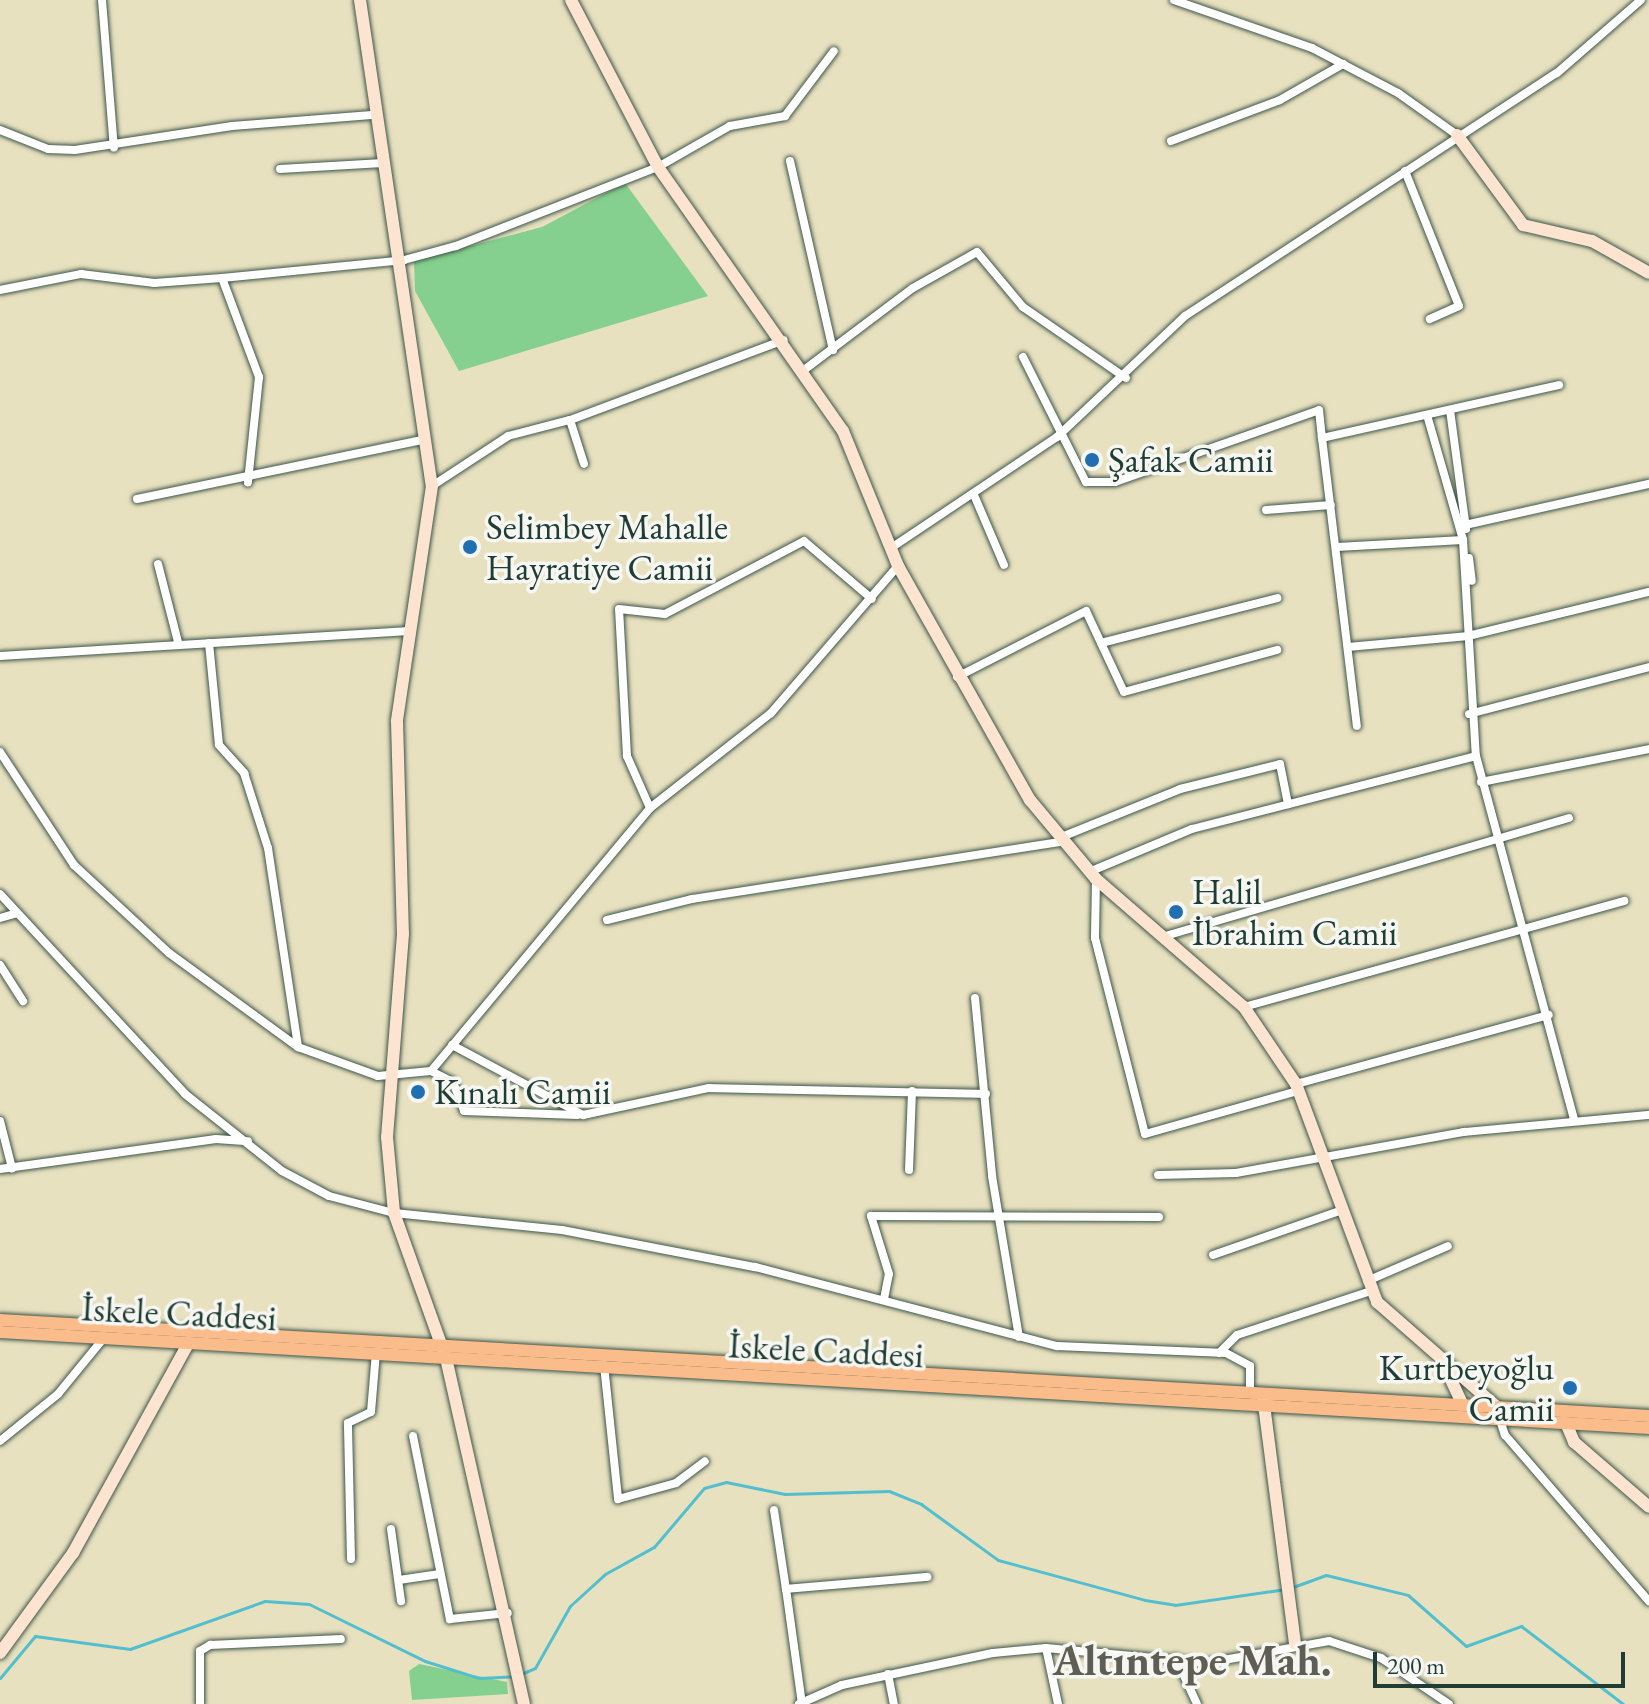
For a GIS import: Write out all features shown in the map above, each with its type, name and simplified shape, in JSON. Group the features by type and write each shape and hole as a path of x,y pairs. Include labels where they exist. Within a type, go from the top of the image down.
{"main road":[{"path":"0,1320 445,1352"},
{"name":"İskele Caddesi","path":"0,1332 376,1353 445,1352 1259,1397 1498,1413 1566,1423 1649,1428"},
{"path":"604,1363 1463,1405 1498,1413 1649,1416"}],"street":[{"path":"102,0 114,148"},
{"path":"360,0 372,115 404,260 422,440 432,486 405,631 397,721 403,934 387,1137 394,1213 445,1352 474,1498 509,1613 524,1704"},
{"path":"571,0 658,167 785,340 843,431 898,566 957,678 1059,840 1092,876 1244,1007 1297,1087 1369,1286 1445,1366 1498,1413 1505,1435 1649,1601"},
{"path":"1174,0 1343,64 1457,135 1523,225 1592,241 1649,273"},
{"path":"891,548 1057,437 1126,378 1185,316 1457,135 1557,73 1641,0"},
{"path":"0,290 81,274 154,283 404,260 658,167 730,126 785,116 834,51"},
{"path":"1171,141 1280,100 1343,64"},
{"path":"0,130 48,149 114,148 232,126 372,115"},
{"path":"790,161 833,350"},
{"path":"280,169 383,163"},
{"path":"1405,171 1459,306 1430,319"},
{"path":"804,370 913,288 977,252 1023,307 1126,378"},
{"path":"222,278 259,377 248,482"},
{"path":"432,486 508,436 570,420 785,340"},
{"path":"1023,357 1057,437 1086,482 1115,482 1319,410 1357,726"},
{"path":"1322,438 1559,385"},
{"path":"1450,410 1472,581"},
{"path":"1427,415 1463,540 1469,714 1481,782 1525,928 1574,1118"},
{"path":"570,420 584,464"},
{"path":"137,499 248,482 422,440"},
{"path":"1465,525 1649,484"},
{"path":"974,495 1004,565"},
{"path":"1266,510 1331,505"},
{"path":"1337,547 1463,540"},
{"path":"650,808 627,756 619,609 665,614 804,541 872,599"},
{"path":"158,564 178,642"},
{"path":"431,1071 650,808 771,713 898,566"},
{"path":"1348,647 1468,636 1649,592"},
{"path":"1101,643 1277,598"},
{"path":"957,678 1086,611 1124,692 1277,650"},
{"path":"0,656 178,642 209,643 405,631"},
{"path":"209,643 219,745 244,773 268,848 298,1047"},
{"path":"1469,714 1649,667"},
{"path":"1481,782 1649,749"},
{"path":"0,752 74,865 169,953 298,1047 392,1077 431,1071 453,1082 464,1111 583,1115 709,1088 986,1094"},
{"path":"1092,876 1192,829 1476,756"},
{"path":"607,920 692,899 1059,840 1180,789 1280,764 1288,804"},
{"path":"1161,937 1569,818"},
{"path":"1092,876 1095,938 1145,1134 1549,1015"},
{"path":"0,894 14,914 185,1094 282,1171 329,1196 394,1213 562,1230 884,1299 1019,1337 1080,1348 1219,1353 1245,1360 1259,1397 1295,1644"},
{"path":"1244,1007 1624,901"},
{"path":"0,918 14,914"},
{"path":"0,965 23,1001"},
{"path":"975,998 998,1217 1019,1337"},
{"path":"452,1045 583,1115"},
{"path":"909,1170 912,1091"},
{"path":"1158,1175 1236,1173 1322,1153 1574,1118 1649,1115"},
{"path":"0,1121 12,1168"},
{"path":"0,1169 216,1139 248,1141"},
{"path":"1213,1255 1342,1210"},
{"path":"884,1299 889,1274 871,1216 1159,1217"},
{"path":"1219,1353 1237,1335 1369,1286 1448,1246"},
{"path":"0,1441 58,1394 103,1339"},
{"path":"0,1653 73,1553 188,1344"},
{"path":"351,1559 348,1423 371,1412 376,1353"},
{"path":"604,1363 618,1499 676,1483 705,1461"},
{"path":"1445,1366 1463,1405"},
{"path":"1566,1423 1574,1442 1649,1507"},
{"path":"413,1436 440,1574 454,1622 509,1613"},
{"path":"774,1510 800,1704 888,1674 1046,1648 1207,1663 1295,1644 1351,1643 1449,1704"},
{"path":"391,1529 401,1601"},
{"path":"399,1580 440,1574"},
{"path":"786,1589 927,1577"},
{"path":"200,1704 199,1660 210,1645 341,1639"},
{"path":"1046,1648 1058,1704"},
{"path":"1176,1658 1197,1704"},
{"path":"888,1674 894,1704"}],"green space":[{"path":"625,183 708,296 459,371 415,291 414,261 542,227"},
{"path":"419,1664 507,1682 508,1694 412,1700 409,1671"}],"waterway":[{"path":"521,1674 535,1668 570,1606 605,1574 654,1547 704,1488 726,1482 785,1494 889,1491 921,1504 998,1560 1145,1600 1175,1605 1286,1589"},
{"path":"1293,1587 1326,1575 1408,1595 1466,1646 1521,1626 1623,1704"},
{"path":"0,1678 35,1636 130,1649 265,1601 309,1604 425,1661 479,1678 514,1676"}],"place":[{"name":"Şafak Camii","path":"1092,460"},
{"name":"Selimbey Mahalle Hayratiye Camii","path":"470,547"},
{"name":"Halil İbrahim Camii","path":"1176,912"},
{"name":"Kınalı Camii","path":"418,1092"},
{"name":"Kurtbeyoğlu Camii","path":"1570,1388"}],"district":[{"name":"Altıntepe Mah.","path":"1192,1660"}]}
